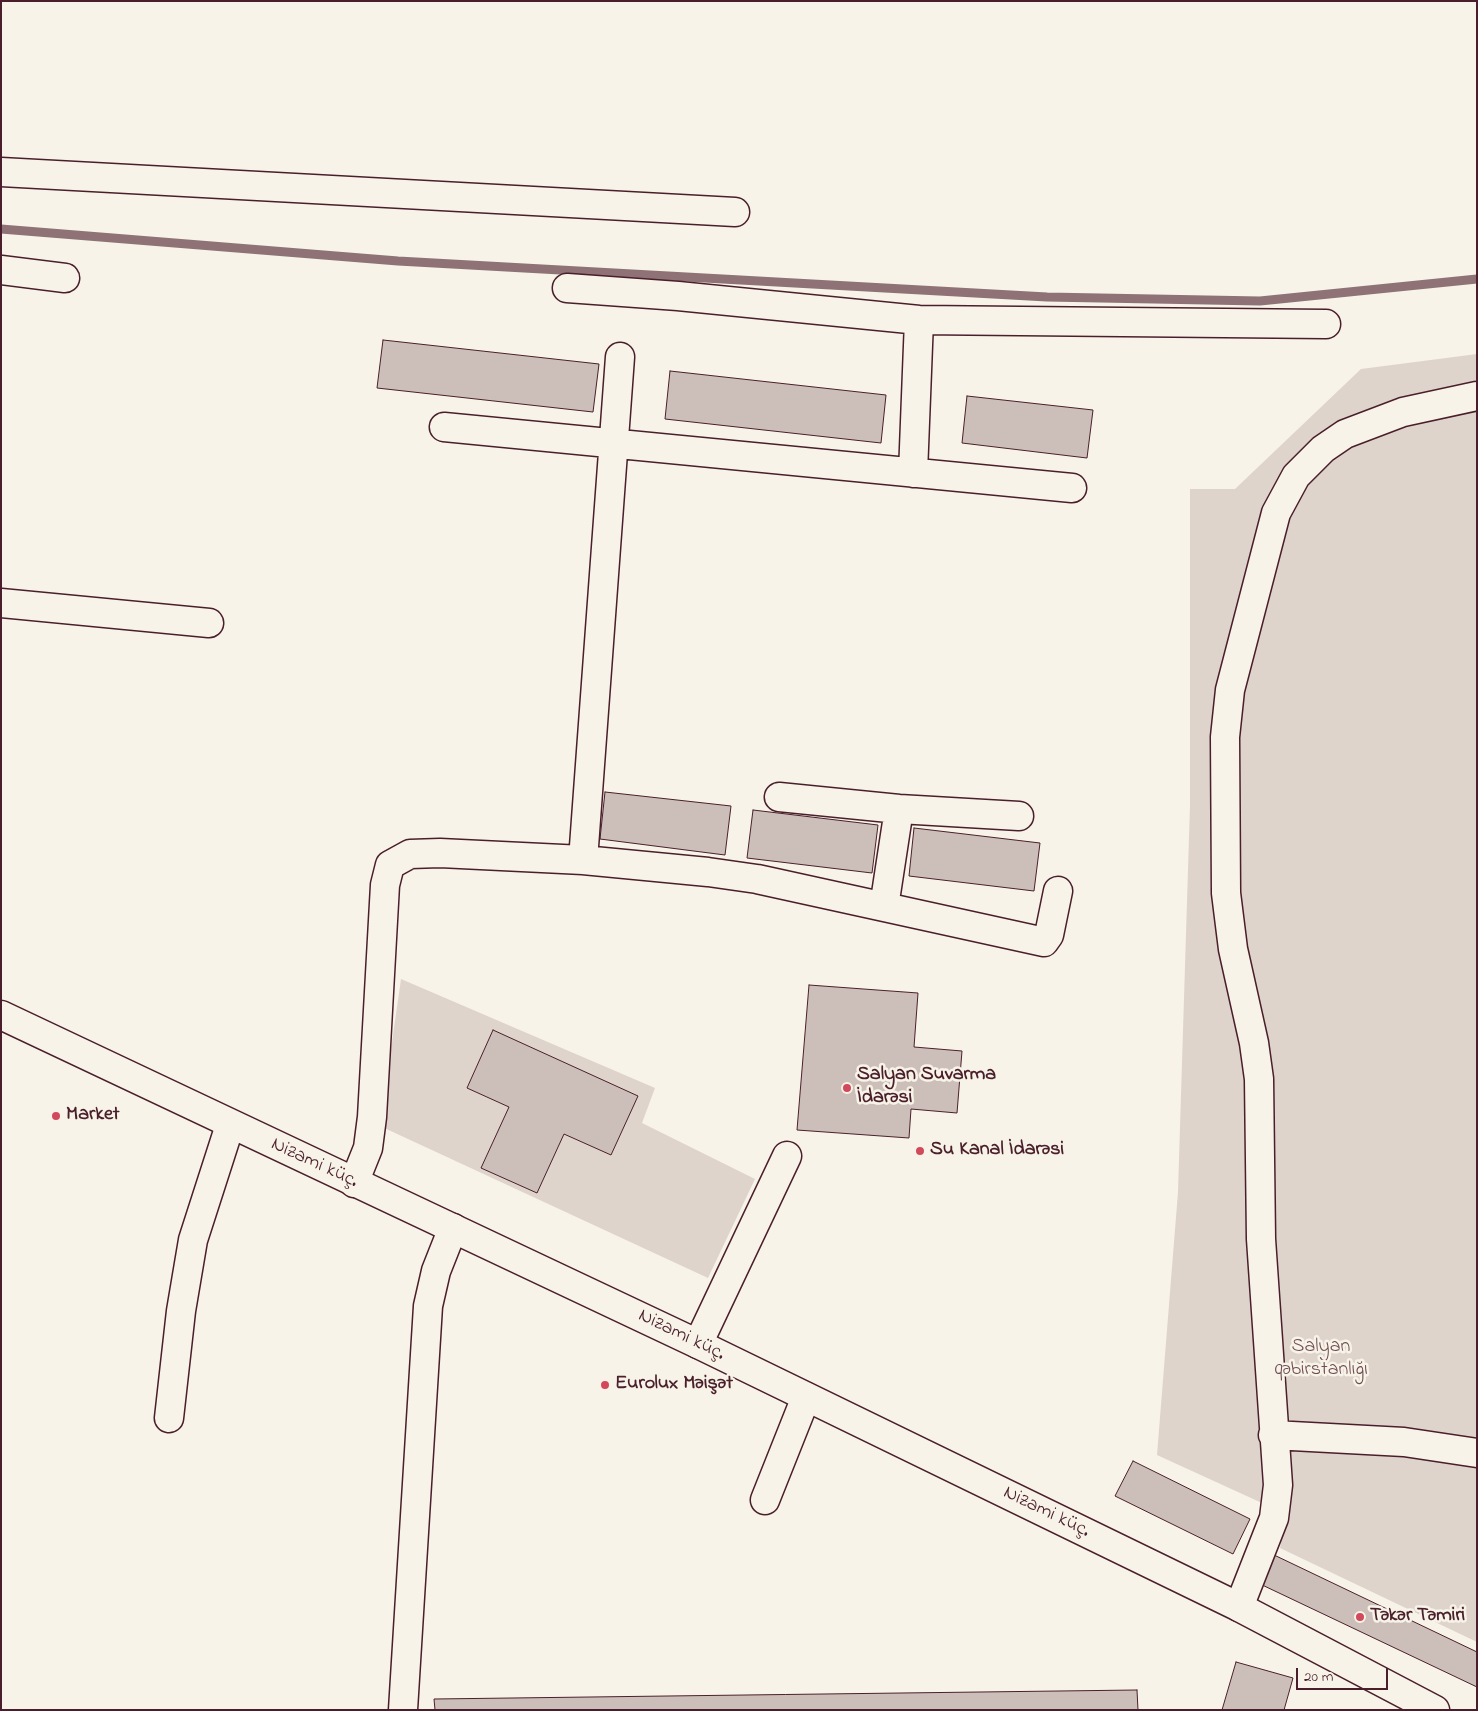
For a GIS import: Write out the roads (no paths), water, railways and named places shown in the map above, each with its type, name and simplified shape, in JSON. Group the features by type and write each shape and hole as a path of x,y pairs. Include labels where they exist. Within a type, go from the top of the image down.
{"street":[{"path":"1,172 735,212"},
{"path":"1,270 65,278"},
{"path":"567,288 688,297 919,320 1326,324"},
{"path":"913,473 919,320"},
{"path":"583,860 620,357"},
{"path":"1239,1607 1274,1518 1278,1485 1260,1239 1258,1079 1254,1043 1233,949 1226,893 1225,737 1230,690 1276,513 1296,476 1323,449 1345,434 1403,412 1477,396"},
{"path":"444,427 1072,488"},
{"path":"1,604 209,623"},
{"path":"779,797 1019,816"},
{"path":"884,907 899,808"},
{"path":"354,1182 368,1148 372,1118 385,885 390,865 410,854 440,853 583,860 664,867 757,879 1044,942 1049,934 1058,891"},
{"name":"Nizami küç.","path":"1,1015 230,1125 698,1344 1239,1607 1436,1710"},
{"path":"169,1418 181,1311 193,1240 230,1125"},
{"path":"698,1344 787,1156"},
{"path":"403,1710 428,1306 436,1271 453,1228"},
{"path":"765,1500 806,1397"},
{"path":"1273,1435 1404,1442 1477,1453"}],"waterway":[{"path":"1,229 398,261 1047,297 1260,301 1477,279"}],"place":[{"name":"Salyan Suvarma İdarəsi","path":"847,1088"},
{"name":"Market","path":"56,1116"},
{"name":"Su Kanal İdarəsi","path":"920,1151"},
{"name":"Eurolux Məişət","path":"605,1385"},
{"name":"Təkər Təmiri","path":"1360,1617"}],"park label":[{"name":"Salyan qəbirstanlığı","path":"1321,1360"}]}
